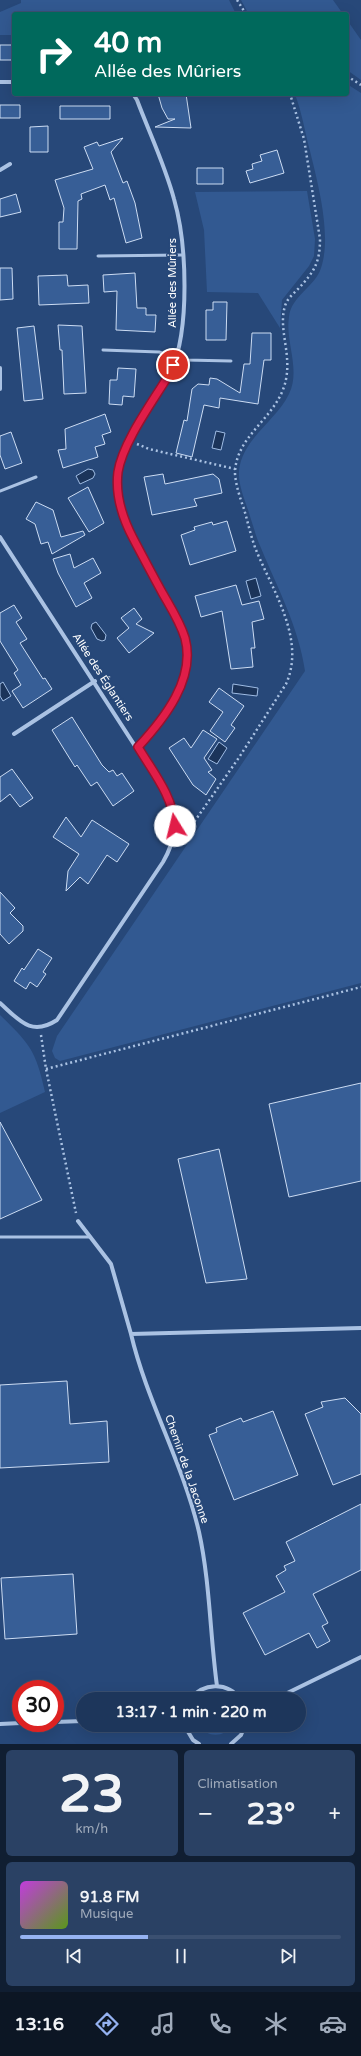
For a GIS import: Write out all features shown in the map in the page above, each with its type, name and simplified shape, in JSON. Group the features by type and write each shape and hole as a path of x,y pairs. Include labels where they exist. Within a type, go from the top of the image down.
{"street":[{"path":"0,82 12,82"},
{"name":"Allée des Mûriers","path":"134,96 137,100 174,196 178,215 182,255 182,326 181,343 170,373 130,440 118,472 117,487 120,511 146,564 178,620 187,649 185,672 181,687 155,728 138,747"},
{"path":"0,170 10,164"},
{"path":"0,368 0,389"},
{"name":"Allée des Églantiers","path":"0,537 138,747 168,797 172,806 175,826 169,850 62,1014 51,1024 40,1028"},
{"path":"14,734 95,682"},
{"path":"0,1003 26,1026 40,1028"},
{"name":"Chemin de la Jaconne","path":"78,1221 111,1264 131,1334 138,1366 178,1465 199,1532 217,1686"},
{"path":"131,1334 361,1328"},
{"path":"289,1692 361,1657"},
{"path":"196,1692 206,1687 217,1686 233,1692"},
{"path":"64,1722 76,1721"},
{"path":"0,1724 12,1723"},
{"path":"188,1732 192,1740 199,1744"},
{"path":"231,1744 240,1736 242,1732"}],"lane":[{"path":"98,256 182,255"},
{"path":"103,350 159,352 186,360 231,362"},
{"path":"0,491 36,477"},
{"path":"0,1237 90,1237"}],"path":[{"path":"237,0 245,12"},
{"path":"349,77 361,85"},
{"path":"169,850 178,845 240,756 286,684 291,672 293,658 290,633 286,619 255,547 237,486 236,469 239,452 275,406 282,392 288,375 289,364 284,321 286,304 308,278 317,264 320,252 319,231 304,139 291,96"},
{"path":"130,440 149,449 236,469"},
{"path":"46,1070 361,987"},
{"path":"40,1028 46,1070 78,1221"}],"shaded area":[{"path":"21,0 229,0 235,12 12,12 12,35 0,35 0,12 21,3"},
{"path":"241,0 333,0 342,12 247,12"},
{"path":"349,23 361,40 361,80 349,71"},
{"path":"349,85 361,93 361,983 60,1061 55,1058 52,1051 57,1036 305,671 293,624 259,544 239,476 241,460 246,449 276,413 289,394 294,375 288,326 289,317 298,297 318,275 324,255 325,240 323,210 302,115 296,96 349,96"},
{"path":"307,191 315,239 314,256 309,266 282,300 280,328 258,293 207,292 204,230 195,192"},
{"path":"216,431 225,433 221,450 212,448"},
{"path":"88,469 93,470 95,474 93,478 80,484 76,476"},
{"path":"256,578 261,596 251,599 246,581"},
{"path":"96,622 106,635 105,640 102,641 97,639 91,628 92,624"},
{"path":"3,682 11,696 3,701 0,696 0,684"},
{"path":"233,684 258,688 257,696 232,693"},
{"path":"219,742 227,748 217,764 208,759"},
{"path":"0,1015 25,1041 35,1057 45,1092 0,1113"},
{"path":"206,1732 225,1732 216,1735"}],"building":[{"path":"0,45 12,45 12,60 0,60"},
{"path":"159,96 186,96 191,128 155,127 175,119 168,119 162,108"},
{"path":"0,105 20,105 20,118 0,118"},
{"path":"60,106 110,106 110,119 60,119"},
{"path":"48,126 48,152 30,152 30,127"},
{"path":"123,138 111,152 123,183 127,181 135,203 142,238 126,243 114,198 110,200 105,185 81,194 82,199 78,201 77,249 59,249 59,222 63,222 64,208 55,180 93,169 84,147 97,142 99,146"},
{"path":"277,150 284,173 250,183 246,171 253,169 252,164 262,161 260,155"},
{"path":"197,168 223,168 223,184 197,184"},
{"path":"16,194 21,212 0,217 0,199"},
{"path":"0,268 12,268 13,299 0,300"},
{"path":"135,273 137,308 146,308 146,315 156,315 155,332 116,330 117,291 104,292 103,275"},
{"path":"67,275 68,286 88,285 89,303 39,305 38,276"},
{"path":"213,302 227,302 226,340 206,340 206,310 213,310"},
{"path":"58,325 82,326 86,393 64,394 62,350 60,350"},
{"path":"34,326 43,399 24,401 17,328"},
{"path":"252,333 271,333 271,360 264,360 258,404 220,398 219,408 204,405 192,457 176,453 184,420 187,421 192,389 198,384 209,385 210,378 217,379 240,393 244,364 250,364"},
{"path":"118,368 136,369 134,397 123,396 122,405 109,404 110,380 117,380"},
{"path":"105,414 111,432 102,435 105,444 95,447 98,457 63,468 58,450 66,449 65,429"},
{"path":"11,432 22,463 5,469 0,455 0,436"},
{"path":"163,474 165,484 213,474 219,479 222,493 194,499 197,506 152,515 144,477"},
{"path":"88,487 104,523 89,532 68,498"},
{"path":"36,502 53,510 61,537 83,531 85,535 52,554 48,542 41,544 35,524 26,519"},
{"path":"227,521 236,551 190,565 181,535 195,530 194,527 212,522 213,525"},
{"path":"70,554 74,568 93,558 101,573 84,583 92,598 76,607 58,573 53,559"},
{"path":"236,585 242,605 259,601 264,619 252,622 255,648 251,648 253,667 231,669 222,611 201,617 195,596"},
{"path":"14,605 22,618 16,622 27,639 20,643 43,679 45,678 52,689 23,708 12,691 21,685 14,673 18,670 0,641 0,613"},
{"path":"134,608 142,619 136,624 154,633 129,653 117,638 129,628 121,618"},
{"path":"219,688 244,706 231,725 235,728 225,742 210,731 223,712 209,702"},
{"path":"72,717 102,765 109,772 113,770 117,776 122,773 134,791 113,806 97,782 91,786 77,765 75,767 52,730"},
{"path":"203,730 217,739 204,758 212,770 208,772 216,779 206,795 193,785 169,748 184,738 191,748"},
{"path":"12,769 33,798 20,807 10,794 0,802 0,777"},
{"path":"66,817 81,837 92,820 129,844 117,862 107,855 88,884 80,877 66,891 68,871 79,854 53,837"},
{"path":"0,892 15,908 10,913 23,926 23,931 9,944 0,934"},
{"path":"38,949 52,958 43,972 46,974 37,987 30,982 26,989 14,981 22,968 24,970"},
{"path":"361,1083 361,1181 289,1197 269,1104"},
{"path":"0,1122 42,1200 0,1219"},
{"path":"219,1149 247,1279 206,1283 178,1159"},
{"path":"67,1381 70,1424 107,1421 109,1462 0,1468 0,1385"},
{"path":"345,1398 361,1414 361,1474 333,1485 305,1414 323,1407 321,1402"},
{"path":"273,1411 298,1475 234,1500 209,1435 217,1432 216,1428 241,1418 243,1422"},
{"path":"361,1504 361,1570 313,1594 328,1623 322,1626 330,1641 317,1648 309,1633 265,1655 243,1613 285,1592 276,1576 286,1570 284,1566 295,1561 286,1542"},
{"path":"73,1574 77,1634 5,1639 1,1578"}],"route":[{"path":"173,365 170,373 130,440 124,453 118,472 117,487 120,511 124,521 146,564 178,620 187,649 187,660 181,687 155,728 138,747 168,797 172,806 175,826"}]}
